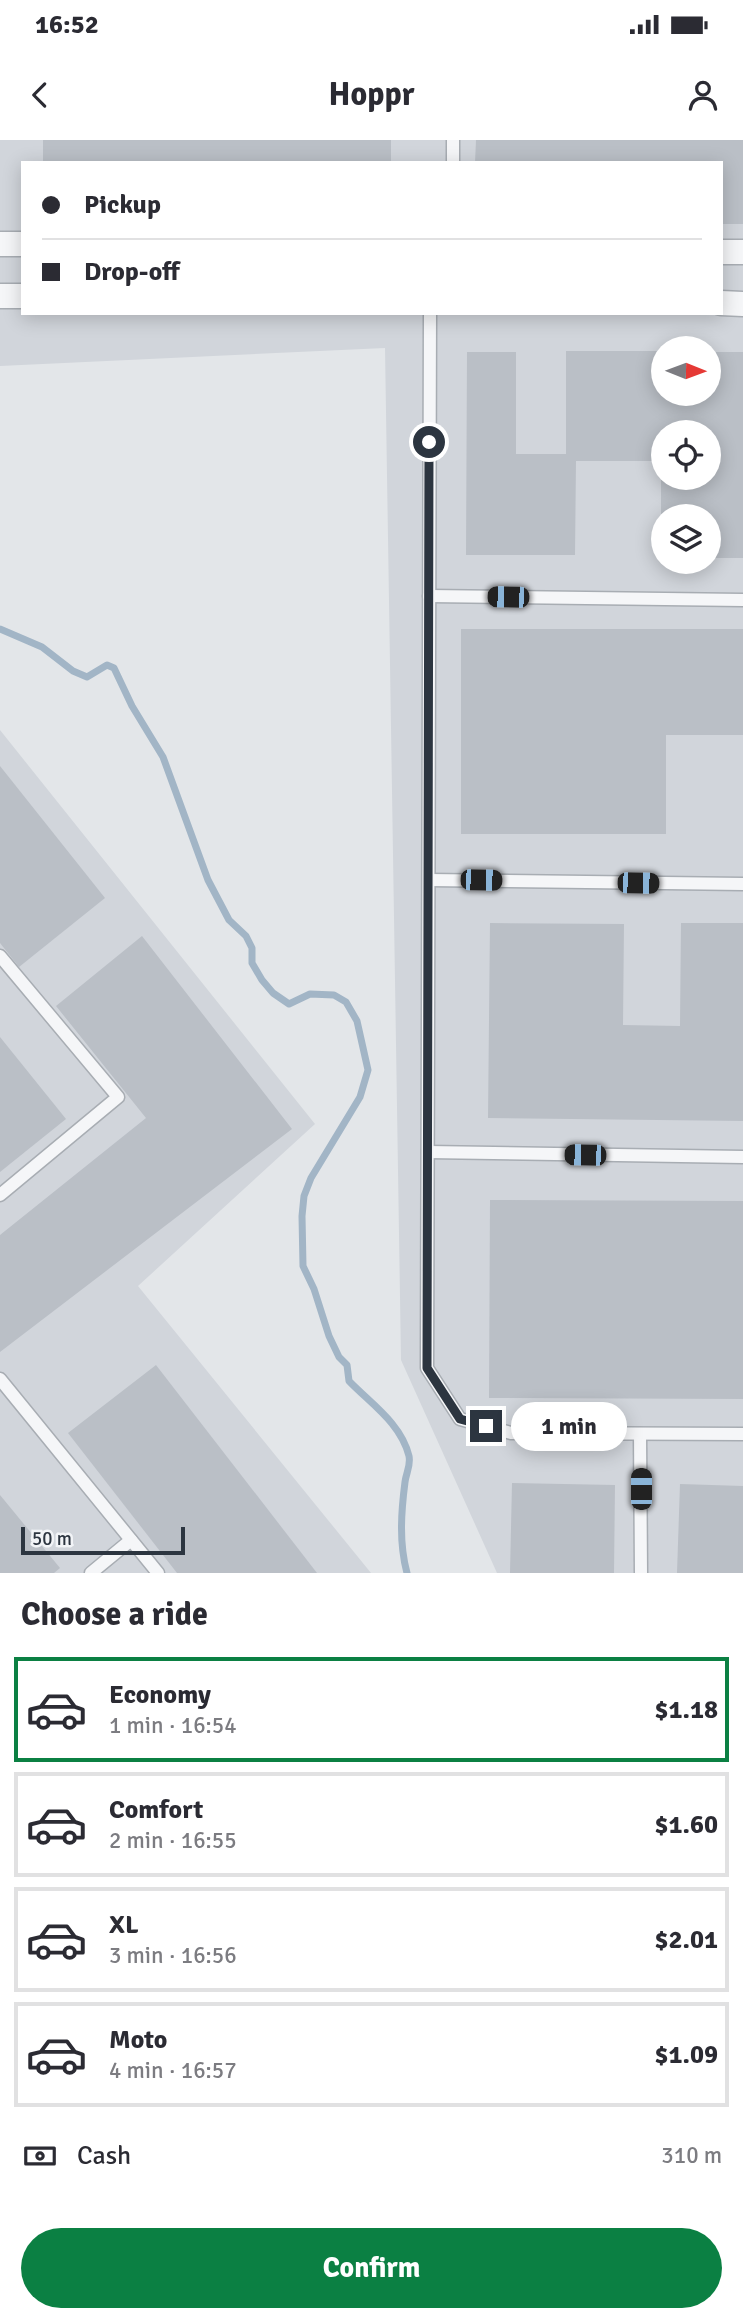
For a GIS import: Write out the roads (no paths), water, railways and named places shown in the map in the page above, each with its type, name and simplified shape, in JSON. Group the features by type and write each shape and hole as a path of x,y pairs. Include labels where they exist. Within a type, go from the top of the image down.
{"street":[{"path":"0,244 21,244"},
{"path":"723,252 743,252"},
{"path":"0,296 21,296"},
{"path":"723,303 743,304"}],"lane":[{"path":"453,140 453,161"},
{"path":"430,315 427,1368 460,1419 511,1433 743,1434"},
{"path":"429,596 743,600"},
{"path":"429,880 743,884"},
{"path":"0,956 118,1097 0,1195"},
{"path":"428,1152 743,1157"},
{"path":"0,1379 158,1573"},
{"path":"640,1434 641,1573"},
{"path":"91,1573 131,1540"}],"waterway":[{"path":"0,629 42,647 73,671 87,677 107,665 114,668 132,706 163,757 208,880 229,920 246,936 252,948 252,963 262,980 273,993 289,1004 310,994 334,995 346,1002 357,1021 368,1070 360,1097 311,1178 304,1196 303,1266 314,1289 329,1336 339,1357 347,1365 349,1381 392,1424 405,1444 409,1463 402,1528 407,1573"}]}
